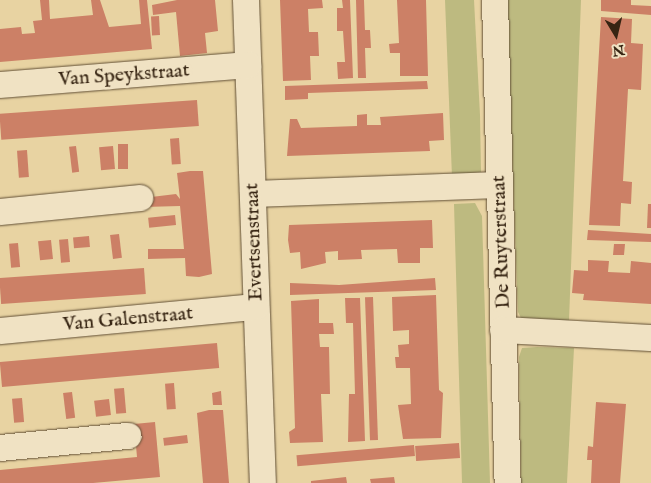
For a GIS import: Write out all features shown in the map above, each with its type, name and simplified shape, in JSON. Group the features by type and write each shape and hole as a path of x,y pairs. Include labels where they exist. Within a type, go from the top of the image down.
{"street":[{"name":"Evertsenstraat","path":"246,0 263,483"},
{"name":"De Ruyterstraat","path":"495,0 508,483"},
{"name":"Van Speykstraat","path":"0,85 248,65"},
{"path":"253,194 499,185"},
{"path":"0,212 140,198"},
{"name":"Van Galenstraat","path":"0,331 256,307"},
{"path":"503,330 651,338"},
{"path":"0,448 128,436"}],"shaded area":[{"path":"445,0 474,0 480,115 481,172 452,177"},
{"path":"506,0 581,0 569,321 521,318 518,312"},
{"path":"475,203 482,216 490,483 462,483 454,204"},
{"path":"522,348 574,348 567,483 521,483 519,357"}],"building":[{"path":"40,0 49,0 50,19 93,15 91,0 100,0 109,27 141,24 139,0 147,0 152,49 0,62 0,29 21,27 22,34 35,33 33,21 42,20"},
{"path":"177,0 215,0 218,31 205,33 207,53 180,56 176,12 153,15 152,5"},
{"path":"280,0 322,0 323,8 308,9 309,32 318,32 319,56 310,56 311,80 283,81"},
{"path":"342,0 350,0 353,78 338,79 337,62 345,62 343,31 337,31 337,8 343,8"},
{"path":"356,0 364,0 365,30 370,30 371,48 365,48 366,78 358,78"},
{"path":"397,0 426,0 428,76 400,76 400,53 390,53 389,44 399,43"},
{"path":"601,0 631,0 631,5 651,6 651,15 601,11"},
{"path":"151,16 159,16 160,35 152,35"},
{"path":"601,17 632,19 631,43 643,44 641,90 628,89 623,181 632,182 631,204 621,203 620,226 589,225"},
{"path":"427,81 428,89 308,93 308,99 285,100 285,86"},
{"path":"197,100 199,126 1,140 0,114"},
{"path":"443,113 444,140 429,141 430,151 287,156 290,119 297,119 301,128 357,126 357,115 367,114 367,125 381,125 380,117"},
{"path":"179,138 181,164 172,165 170,139"},
{"path":"118,144 128,144 128,169 118,169"},
{"path":"76,146 79,172 72,173 69,147"},
{"path":"113,146 115,169 101,170 99,147"},
{"path":"27,150 29,177 19,178 17,151"},
{"path":"203,171 212,274 199,277 186,276 185,258 148,259 148,249 184,249 180,206 144,207 143,198 176,194 180,199 177,173"},
{"path":"648,204 651,204 651,228 647,228"},
{"path":"175,215 176,225 149,228 148,218"},
{"path":"432,220 433,248 420,248 420,263 398,263 397,249 361,250 362,259 338,260 338,251 325,252 326,263 301,269 300,252 290,253 288,240 289,225"},
{"path":"588,230 651,234 651,242 587,240"},
{"path":"119,234 122,258 113,259 110,235"},
{"path":"89,236 90,247 74,248 73,237"},
{"path":"68,239 70,262 61,263 59,240"},
{"path":"51,240 53,259 40,260 38,241"},
{"path":"18,243 20,267 11,268 9,244"},
{"path":"614,244 625,244 624,255 613,255"},
{"path":"588,260 609,261 608,272 630,273 631,261 651,263 651,304 583,300 584,294 572,293 574,270 588,271"},
{"path":"144,268 146,294 1,304 0,278"},
{"path":"435,278 436,290 290,295 290,283 339,285"},
{"path":"436,295 439,390 443,393 441,438 403,439 398,405 411,404 410,368 396,368 395,357 399,357 398,345 409,344 409,330 393,331 392,297"},
{"path":"365,297 373,297 378,440 370,440"},
{"path":"345,298 360,298 365,441 348,442 349,394 355,394 353,323 346,323"},
{"path":"319,299 319,323 333,323 334,334 319,334 320,347 329,347 330,394 321,394 323,442 290,443 289,432 295,428 291,301"},
{"path":"217,343 219,368 2,387 0,362"},
{"path":"174,383 176,409 167,410 165,384"},
{"path":"124,388 126,413 116,414 114,389"},
{"path":"221,391 222,405 213,405 212,393"},
{"path":"72,392 75,418 66,419 63,393"},
{"path":"22,398 24,422 14,423 12,399"},
{"path":"109,399 111,415 96,417 94,401"},
{"path":"596,402 626,404 620,483 591,483 592,460 587,460 588,446 593,447"},
{"path":"209,410 223,410 229,483 203,483 197,413"},
{"path":"155,422 160,477 93,483 0,483 0,470 137,457 134,424"},
{"path":"187,435 188,443 164,446 163,438"},
{"path":"459,443 460,458 416,461 415,446"},
{"path":"414,445 415,456 297,466 296,455"},
{"path":"346,477 347,483 311,483 311,481"},
{"path":"394,477 395,483 371,483 370,479"}]}
